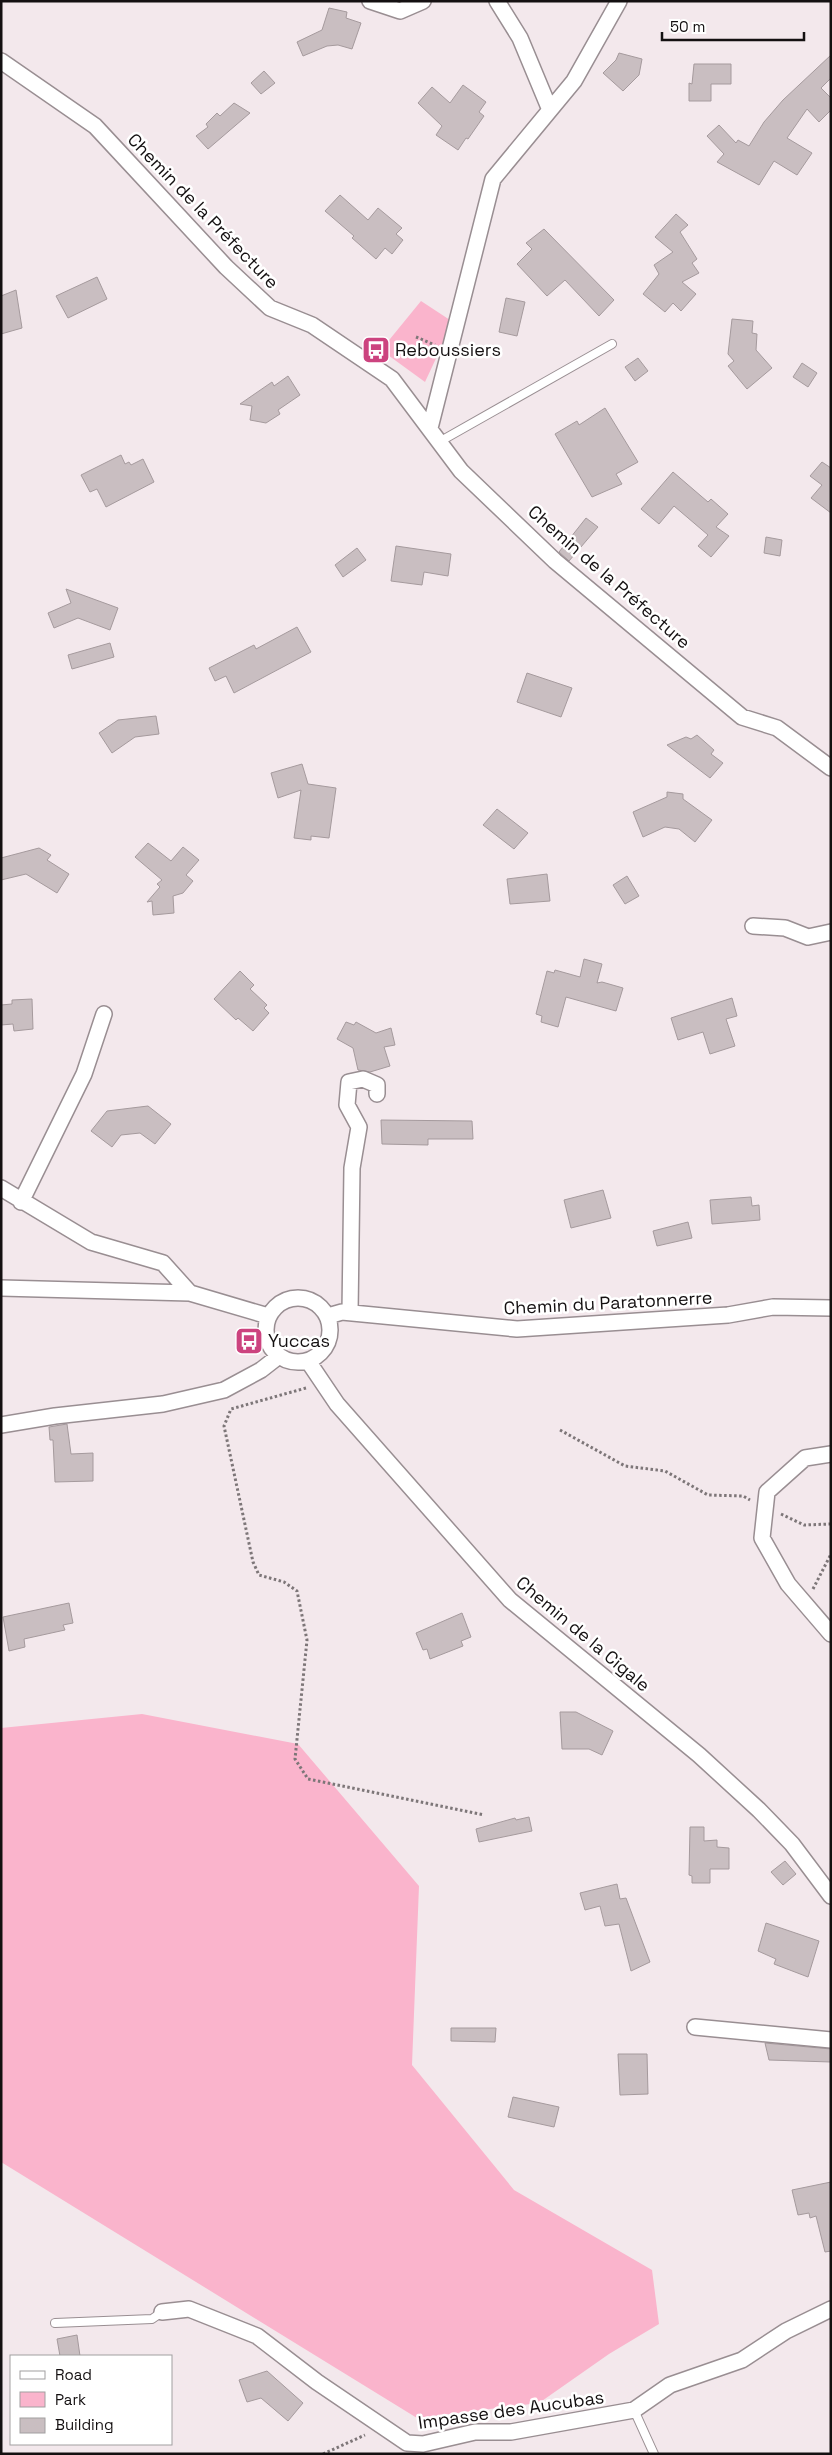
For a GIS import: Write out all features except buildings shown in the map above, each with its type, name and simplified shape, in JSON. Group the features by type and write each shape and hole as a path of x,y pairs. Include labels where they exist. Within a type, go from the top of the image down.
{"street":[{"path":"370,1 400,11 423,1"},
{"path":"497,1 520,38 550,110"},
{"path":"430,428 493,179 574,81 620,1"},
{"name":"Chemin de la Préfecture","path":"1,61 94,126 226,267 270,308 312,325 392,379 462,471 555,561 742,716 777,728 831,768"},
{"path":"752,926 785,928 808,937 831,932"},
{"path":"21,1202 84,1074 104,1014"},
{"path":"350,1313 352,1168 359,1127 348,1105 349,1082 362,1079 376,1085 377,1094"},
{"path":"1,1188 21,1202 91,1242 163,1263 190,1293"},
{"path":"1,1288 190,1293 268,1316"},
{"path":"291,1298 306,1298 319,1304 328,1316 331,1326 330,1338 322,1352 308,1360 293,1362 279,1356 270,1345 266,1330 268,1316 278,1304 284,1301 291,1298"},
{"name":"Chemin du Paratonnerre","path":"328,1316 342,1312 517,1329 728,1315 773,1307 831,1308"},
{"path":"1,1425 55,1416 162,1404 224,1390 261,1370 279,1356"},
{"name":"Chemin de la Cigale","path":"308,1360 337,1404 510,1600 699,1756 760,1810 792,1844 831,1896"},
{"path":"831,1454 805,1458 768,1492 762,1538 788,1584 831,1634"},
{"path":"695,2027 831,2040"},
{"name":"Impasse des Aucubas","path":"162,2312 189,2309 257,2336 318,2382 380,2425 407,2442 423,2444 475,2432 511,2432 634,2410 670,2385 742,2360 786,2331 831,2309"}],"lane":[{"path":"440,442 612,344"},
{"path":"55,2324 152,2318 162,2312"},
{"path":"634,2410 654,2454"}],"path":[{"path":"323,1383 231,1409 224,1426 253,1562 258,1575 284,1582 297,1591 307,1640 295,1758 308,1779 484,1814"},
{"path":"560,1430 624,1466 666,1471 708,1495 743,1496 757,1503"},
{"path":"774,1511 804,1525 831,1524"},
{"path":"812,1592 831,1554"},
{"path":"323,2454 363,2436 380,2425"}],"green space":[{"path":"421,301 453,322 425,382 381,350"},
{"path":"142,1714 298,1744 419,1886 412,2065 514,2190 652,2270 659,2324 609,2354 539,2403 417,2418 1,2162 1,1728"}],"place":[{"name":"Reboussiers","path":"376,350"},
{"name":"Yuccas","path":"249,1341"}]}
